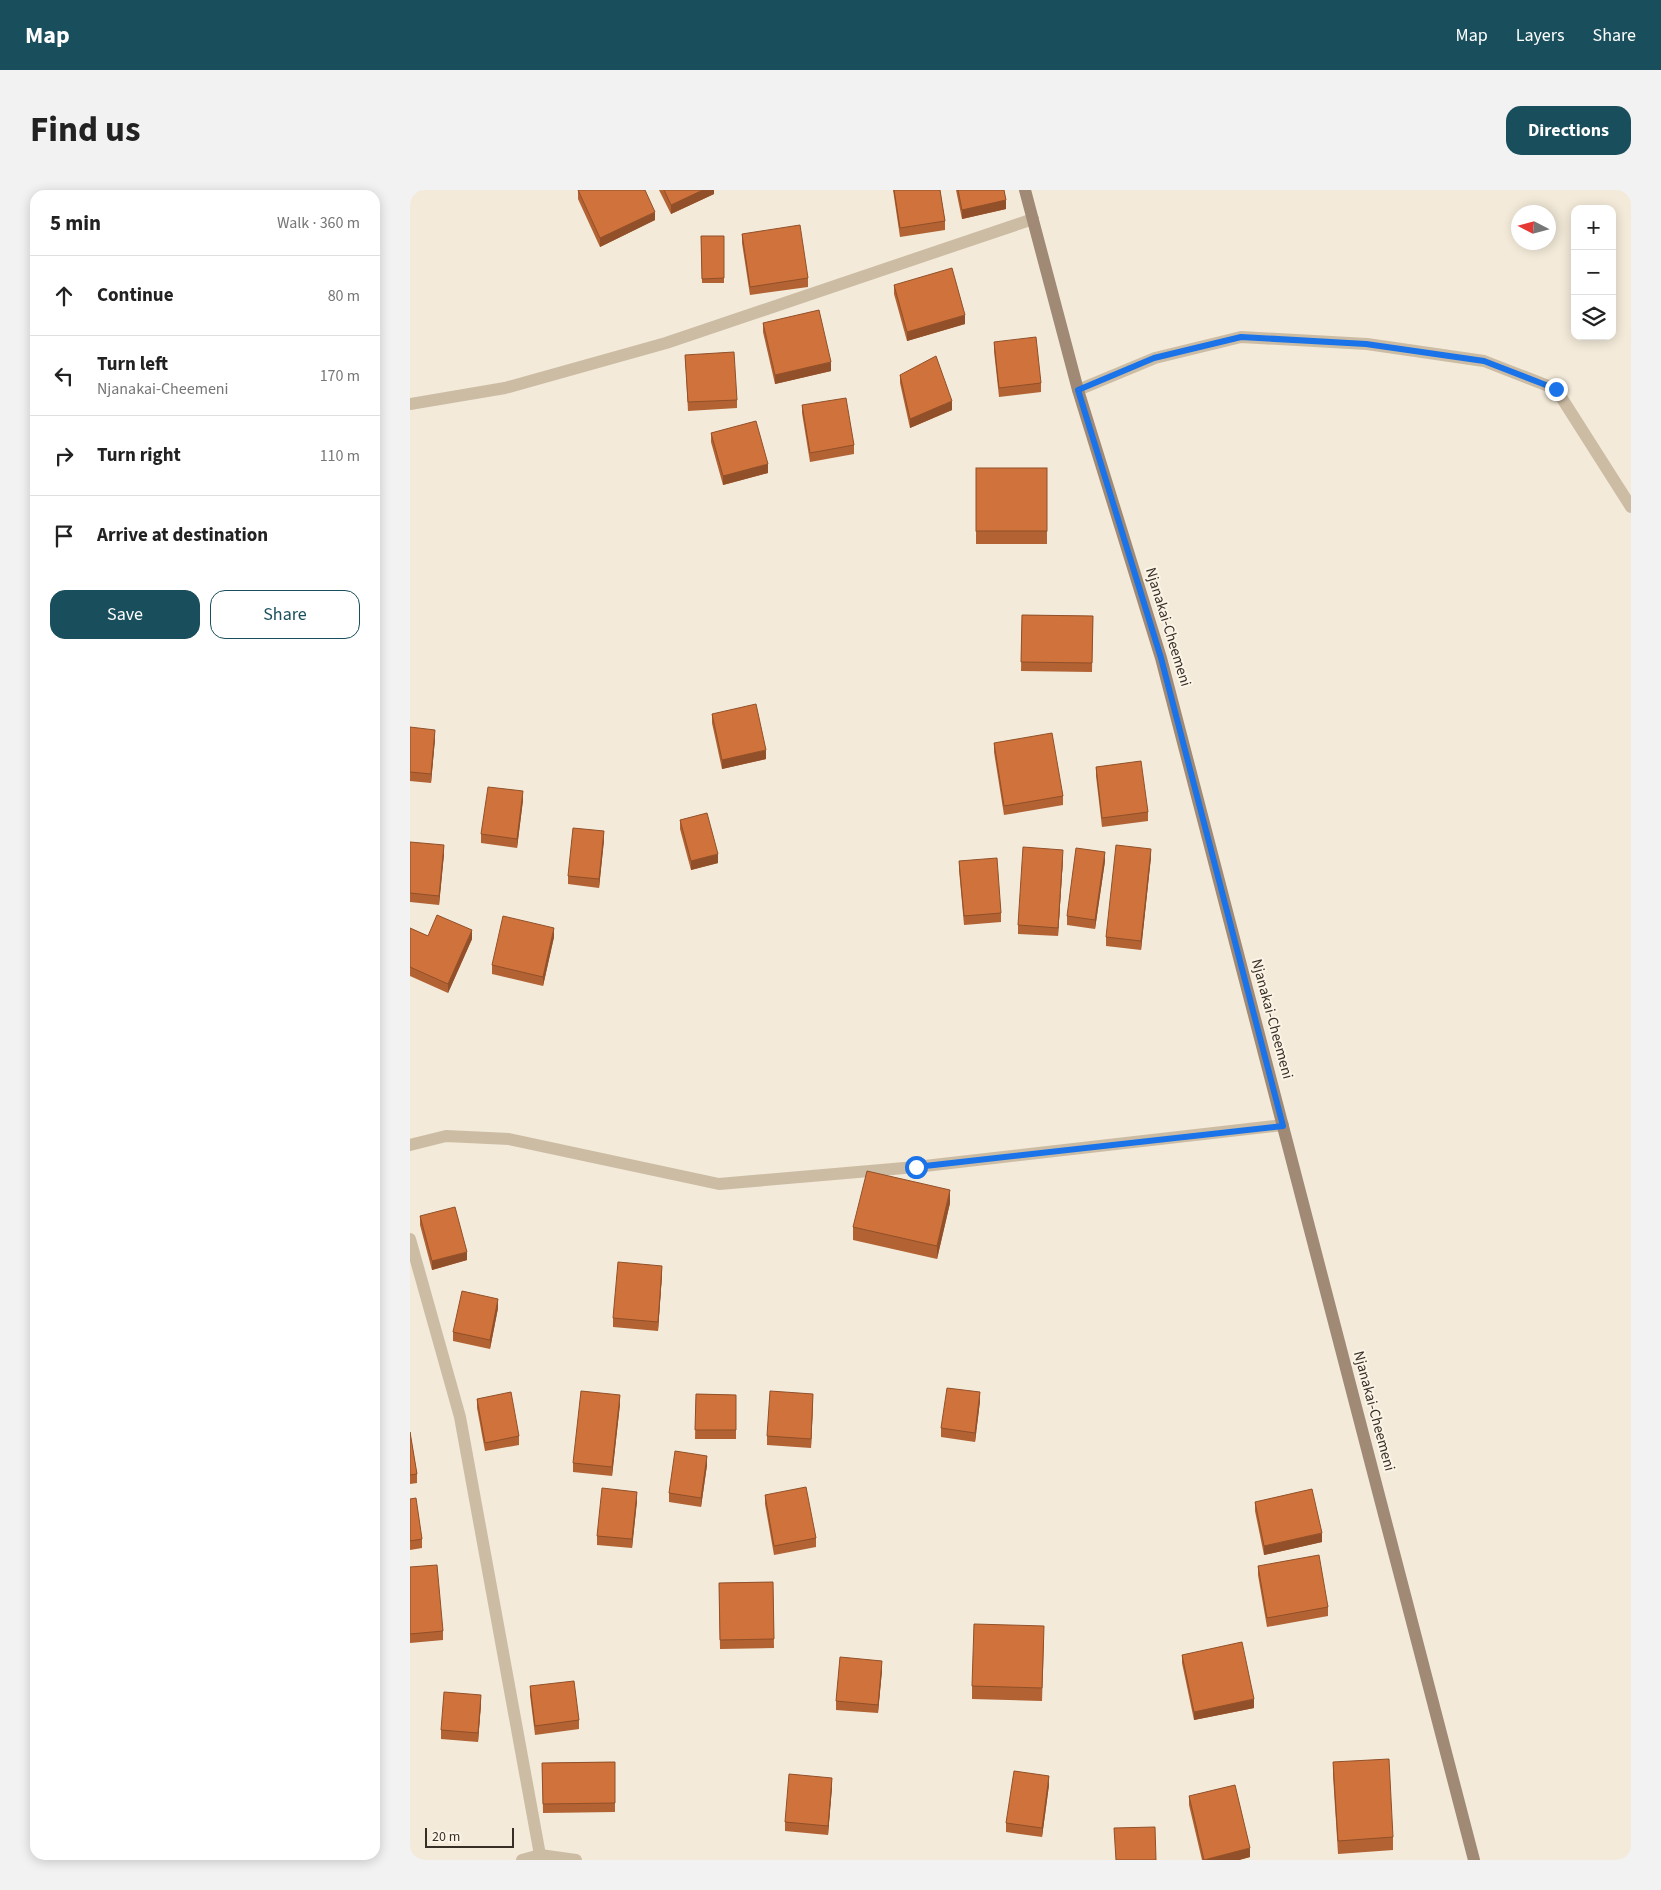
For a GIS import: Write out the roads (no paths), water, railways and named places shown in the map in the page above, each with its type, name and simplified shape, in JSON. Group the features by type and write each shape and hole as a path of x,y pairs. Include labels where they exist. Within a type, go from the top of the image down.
{"main road":[{"name":"Njanakai-Cheemeni","path":"1025,190 1078,390 1161,658 1471,1859"}],"street":[{"path":"410,404 506,388 666,343 1032,219"},
{"path":"1078,390 1154,358 1241,337 1366,344 1484,361 1556,389 1631,507"},
{"path":"410,1145 446,1136 509,1139 719,1184 916,1167 1283,1126"},
{"path":"410,1239 460,1417 540,1855"},
{"path":"522,1860 540,1855 576,1860"}]}
